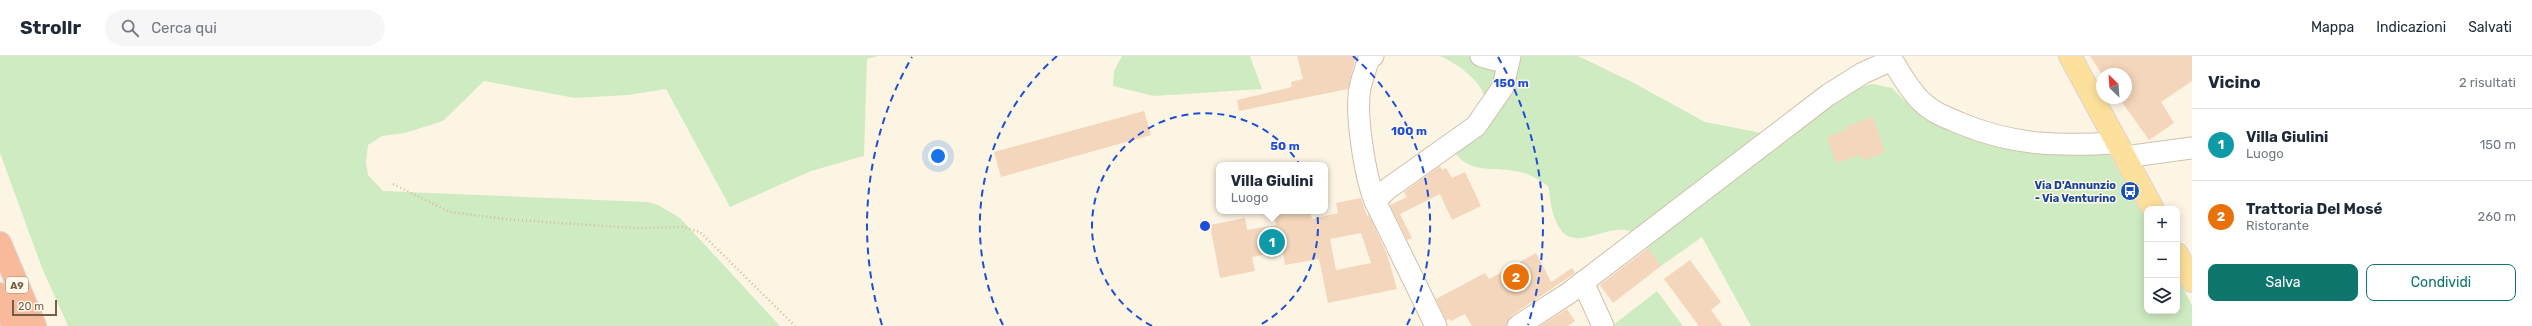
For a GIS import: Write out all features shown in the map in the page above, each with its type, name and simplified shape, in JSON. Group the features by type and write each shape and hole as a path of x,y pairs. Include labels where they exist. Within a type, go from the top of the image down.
{"highway":[{"name":"A9","path":"0,243 35,326"},
{"name":"A9","path":"0,294 13,326"}],"main road":[{"path":"2070,56 2151,206"},
{"path":"2180,259 2192,281"}],"street":[{"path":"1373,56 1369,58 1360,89 1361,138 1367,176 1375,201 1436,326"},
{"path":"1481,56 1495,60 1505,56"},
{"path":"1375,201 1410,172 1476,126 1503,87 1510,56"},
{"path":"1518,326 1583,282 1828,95 1863,73 1892,58 1911,89 1930,109 1985,134 2007,140 2039,144 2121,150 2192,148"},
{"path":"1583,282 1603,326"}],"path":[{"path":"393,184 450,212 537,221 637,228 682,227 700,232 795,326"}],"green space":[{"path":"0,56 878,56 867,59 864,156 811,171 730,207 666,89 628,95 575,98 484,81 443,121 405,133 382,136 368,145 366,163 368,175 383,191 648,202 658,205 680,218 780,326 68,326 42,268 0,153"},
{"path":"1122,56 1250,56 1262,89 1154,96 1113,86 1114,71"},
{"path":"1440,56 1578,56 1632,82 1705,122 1767,134 1638,236 1627,230 1615,230 1579,238 1568,236 1559,227 1552,210 1548,186 1528,174 1510,170 1473,166 1465,163 1458,156 1452,147 1485,100 1479,86 1468,74 1454,63"},
{"path":"1873,84 1892,88 1913,109 1959,135 1993,145 2107,150 2144,218 2144,314 2180,314 2180,283 2192,305 2192,326 1751,326 1702,237 1661,266 1641,239 1834,102 1861,87"},
{"path":"1657,291 1683,326 1612,326"}],"building":[{"path":"1297,56 1356,56 1348,89 1239,111 1237,100 1292,87 1291,82 1303,79"},
{"path":"2090,56 2192,56 2192,81 2161,102 2174,123 2149,140 2123,104 2132,104 2132,68 2098,68"},
{"path":"1144,111 1151,135 1001,177 994,152"},
{"path":"1873,117 1885,153 1863,160 1861,155 1836,163 1827,137 1847,130 1845,127"},
{"path":"1440,166 1442,170 1446,168 1452,178 1465,172 1481,206 1452,220 1440,194 1400,214 1412,238 1407,240 1390,205 1407,197 1404,192"},
{"path":"1361,198 1367,216 1369,215 1387,254 1397,289 1328,303 1319,259 1285,265 1283,251 1252,257 1255,271 1220,278 1210,225 1245,218 1247,230 1276,225 1274,214 1311,214 1312,219 1338,213 1336,203","holes":["1361,233 1371,263 1336,270 1330,239"]},
{"path":"1648,248 1661,266 1613,303 1600,285"},
{"path":"1536,253 1551,282 1572,268 1575,273 1511,316 1506,326 1472,326 1465,314 1451,321 1449,319 1446,320 1436,299 1485,273 1489,279"},
{"path":"1690,260 1721,302 1711,310 1723,326 1699,326 1664,279"},
{"path":"1567,309 1575,321 1568,326 1540,326"}],"place":[{"name":"Via D'Annunzio - Via Venturino","path":"2130,191"},
{"name":"Villa Giulini","path":"1272,242"},
{"name":"Trattoria Del Mosé","path":"1516,277"}]}
